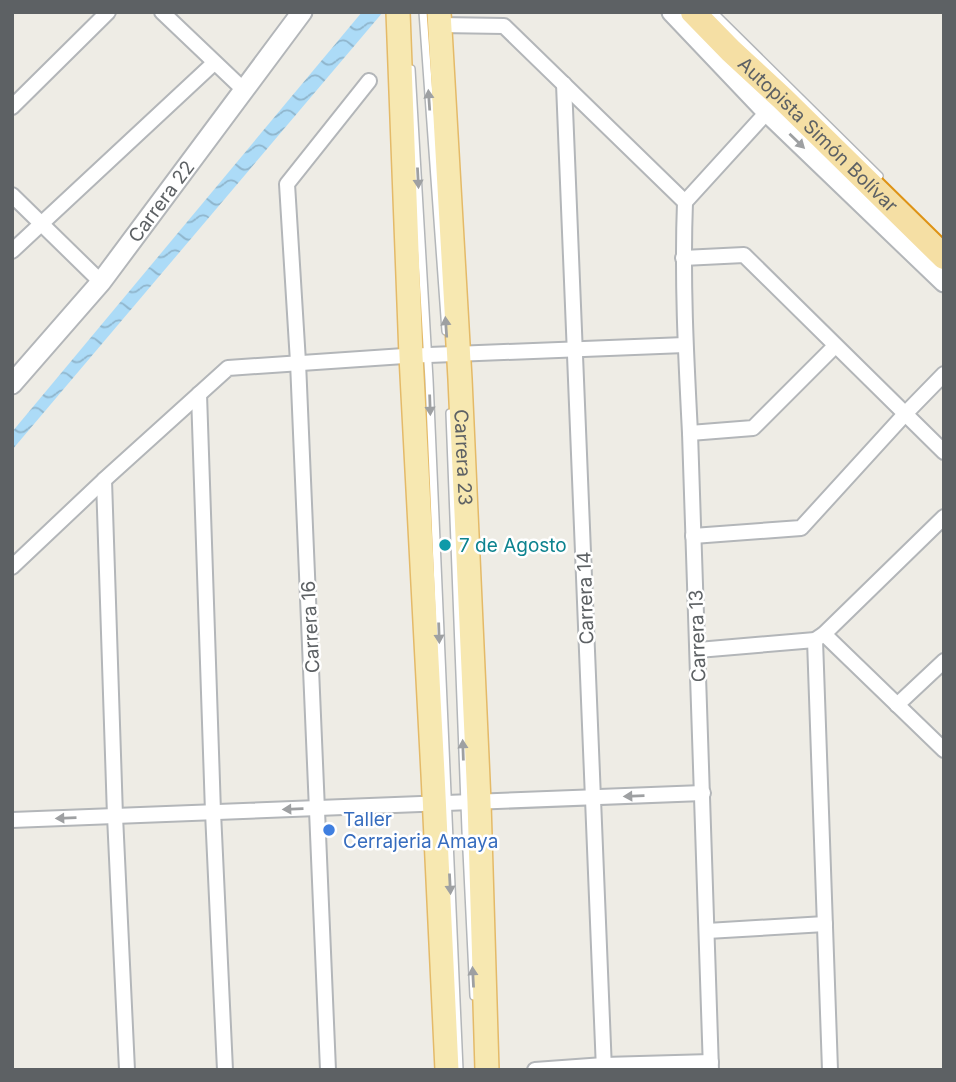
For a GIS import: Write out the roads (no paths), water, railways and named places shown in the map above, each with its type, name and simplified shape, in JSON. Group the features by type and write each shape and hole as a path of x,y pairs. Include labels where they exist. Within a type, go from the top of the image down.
{"highway":[{"path":"688,12 697,39 731,51"},
{"name":"Autopista Simón Bolívar","path":"694,12 944,257"}],"main road":[{"path":"398,12 419,356 440,803 447,1070"},
{"name":"Carrera 23","path":"434,17 487,1070"}],"street":[{"path":"12,107 108,12"},
{"path":"162,12 245,91"},
{"name":"Carrera 22","path":"12,384 101,282 302,12"},
{"path":"672,12 767,112 944,282"},
{"path":"434,17 503,26 685,202 767,112"},
{"path":"12,251 214,62"},
{"name":"Carrera 16","path":"328,1070 298,362 287,184 369,81"},
{"name":"Carrera 14","path":"564,84 604,1067"},
{"path":"12,195 101,282"},
{"name":"Carrera 13","path":"685,202 685,345 694,536 711,1066"},
{"path":"683,258 744,255 944,452"},
{"path":"12,567 228,368 450,353 685,345"},
{"path":"690,433 753,428 835,346"},
{"path":"694,536 801,528 944,374"},
{"path":"199,394 225,1070"},
{"path":"104,480 127,1070"},
{"path":"698,650 819,637 944,517"},
{"path":"819,637 944,750"},
{"path":"819,637 830,1070"},
{"path":"897,705 944,661"},
{"path":"12,820 703,793"},
{"path":"707,931 825,924"},
{"path":"535,1070 711,1066"}],"lane":[{"path":"713,12 884,181"},
{"path":"411,55 419,356"},
{"path":"450,406 472,802 474,1003"},
{"path":"440,803 459,1070"}],"water":[{"path":"362,12 383,12 12,450 12,432"}],"place":[{"name":"7 de Agosto","path":"445,545"},
{"name":"Taller Cerrajeria Amaya","path":"329,830"}]}
